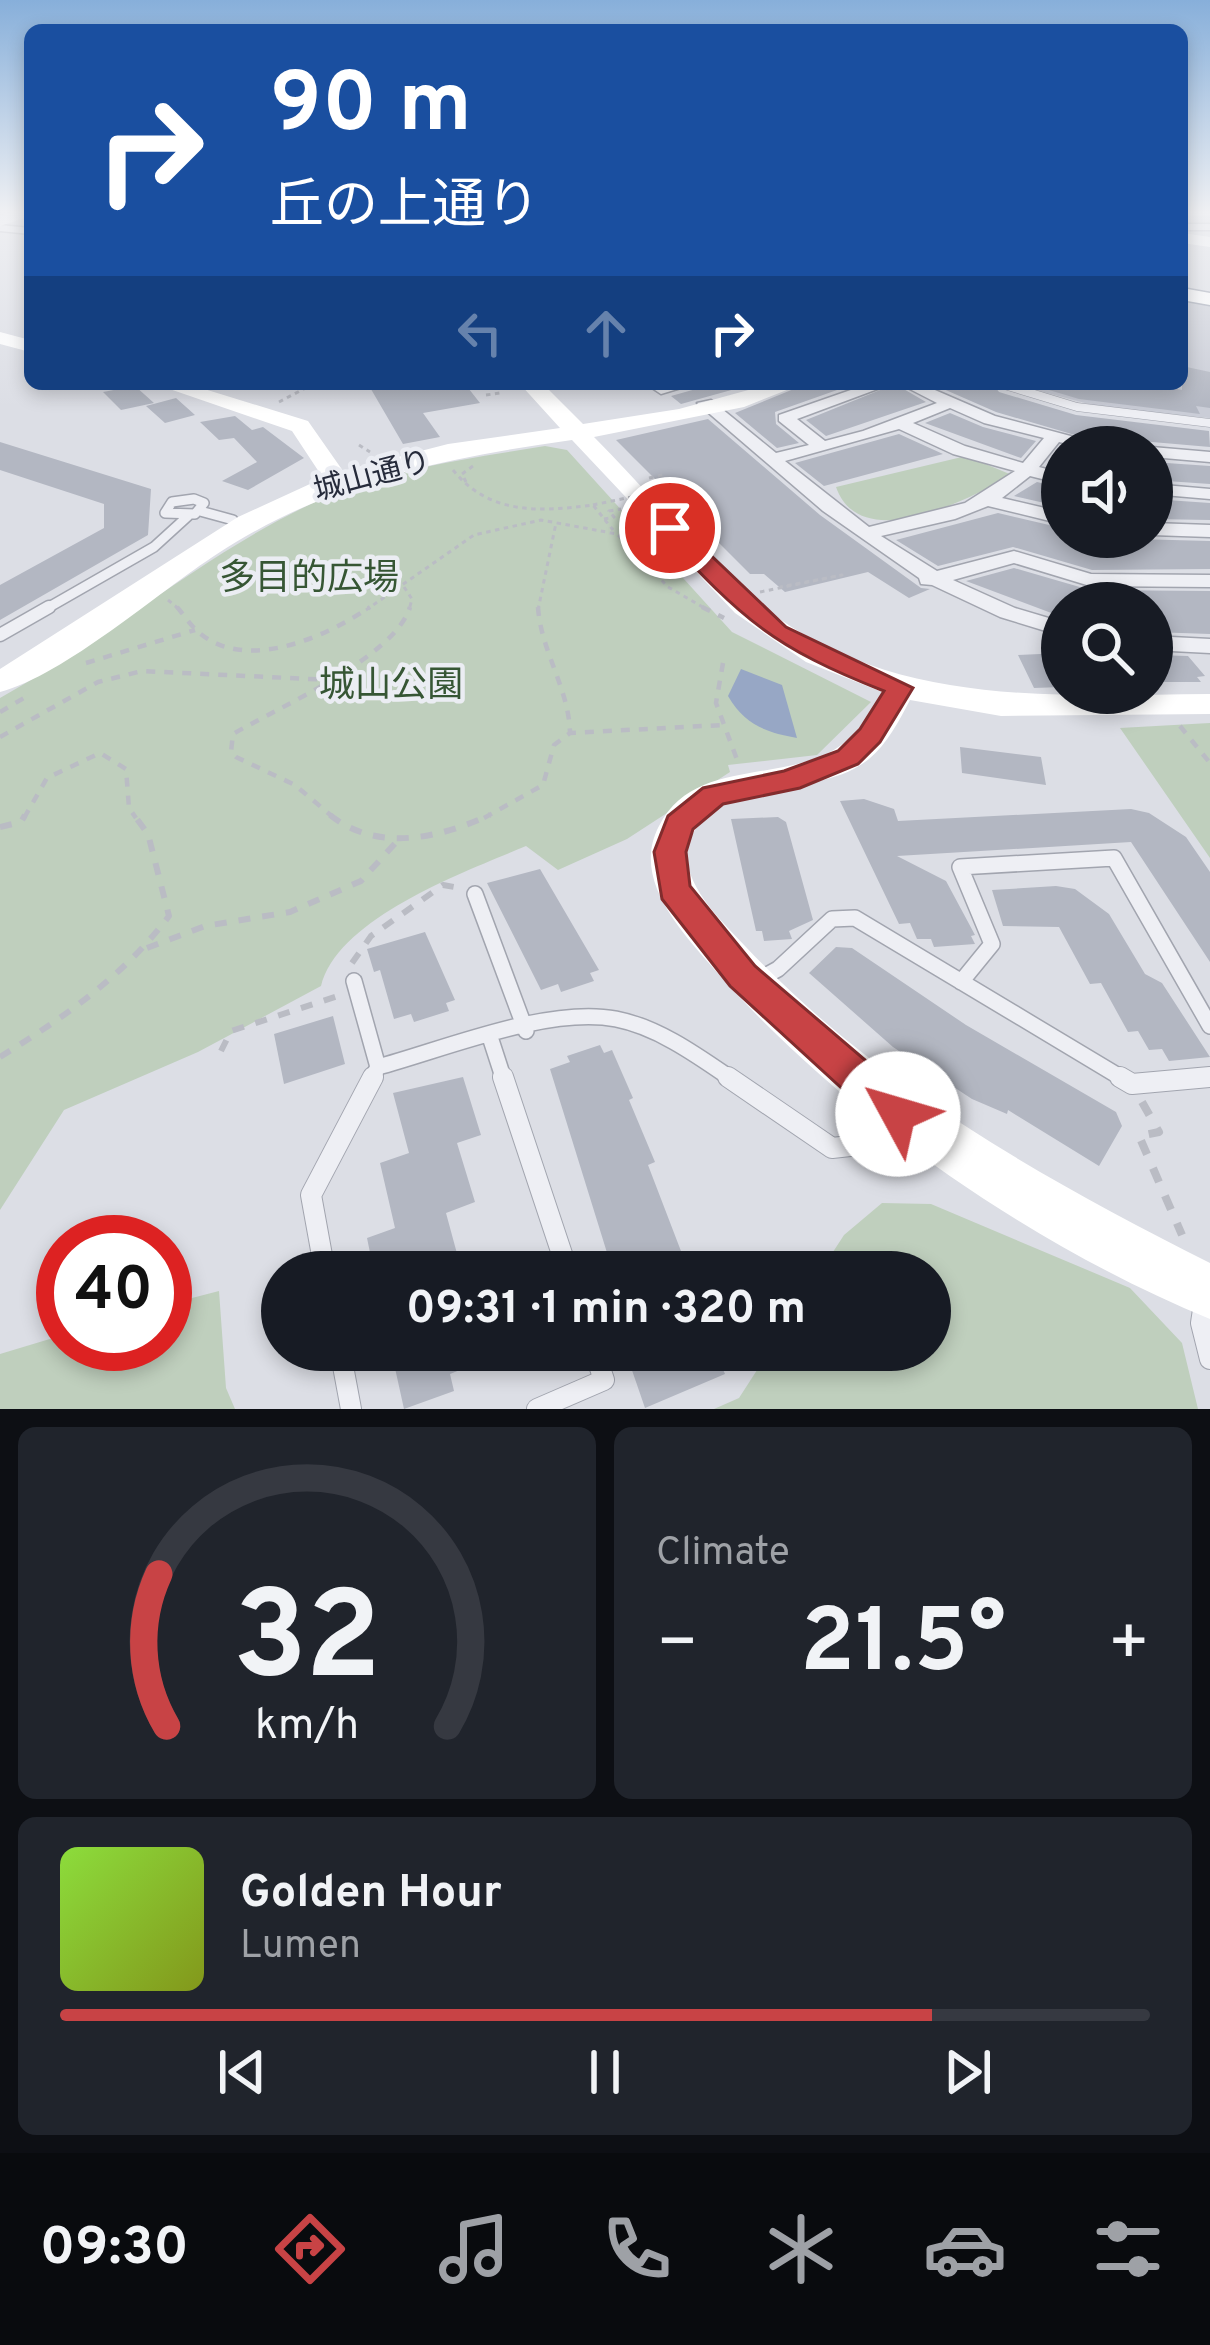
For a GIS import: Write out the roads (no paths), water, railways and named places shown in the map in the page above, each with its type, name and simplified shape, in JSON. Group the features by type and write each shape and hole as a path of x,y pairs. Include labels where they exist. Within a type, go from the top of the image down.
{"street":[{"path":"187,390 286,418 308,432 335,478"},
{"path":"537,390 760,620 817,655 900,688 1001,706 1210,704"},
{"name":"城山通り","path":"708,406 752,390"},
{"name":"城山通り","path":"0,670 64,635 238,521 335,478 400,457 708,406 768,390"},
{"path":"823,448 785,418 866,390"},
{"path":"921,390 1041,432"},
{"path":"773,459 899,424 950,403"},
{"path":"708,406 928,580 1008,616 1041,624"},
{"path":"899,424 1041,474"},
{"path":"866,534 991,500 1041,453"},
{"path":"1173,454 1210,457"},
{"path":"1173,491 1210,494"},
{"path":"991,500 1041,513"},
{"name":"城山通り","path":"0,682 74,641 238,521"},
{"path":"1173,530 1210,531"},
{"path":"1188,531 1210,555"},
{"path":"928,580 1014,557 1090,580 1210,581"},
{"path":"1173,646 1207,650"},
{"path":"900,688 870,736 848,758 812,774 713,795 679,824 670,869 685,906 750,983 898,1114 1062,1216 1208,1291"}],"lane":[{"path":"1021,390 1077,407 1210,423"},
{"path":"0,635 154,547 194,514 238,521"},
{"path":"961,982 992,944 960,867 1114,858 1210,1026"},
{"path":"475,894 526,1030"},
{"path":"750,983 778,969 832,919 855,918 1132,1084 1210,1077"},
{"path":"322,1251 311,1195 378,1067 356,985"},
{"path":"378,1067 567,1019 615,1018 650,1030 832,1148 861,1148 882,1140 898,1114"},
{"path":"490,1040 561,1251"},
{"path":"1208,1291 1201,1323 1210,1360"},
{"path":"344,1371 351,1409"},
{"path":"537,1409 604,1380 601,1371"}],"water":[{"path":"741,669 782,685 797,738 757,726 741,714 728,696"}],"park label":[{"name":"多目的広場","path":"309,576"},
{"name":"城山公園","path":"391,683"}]}
